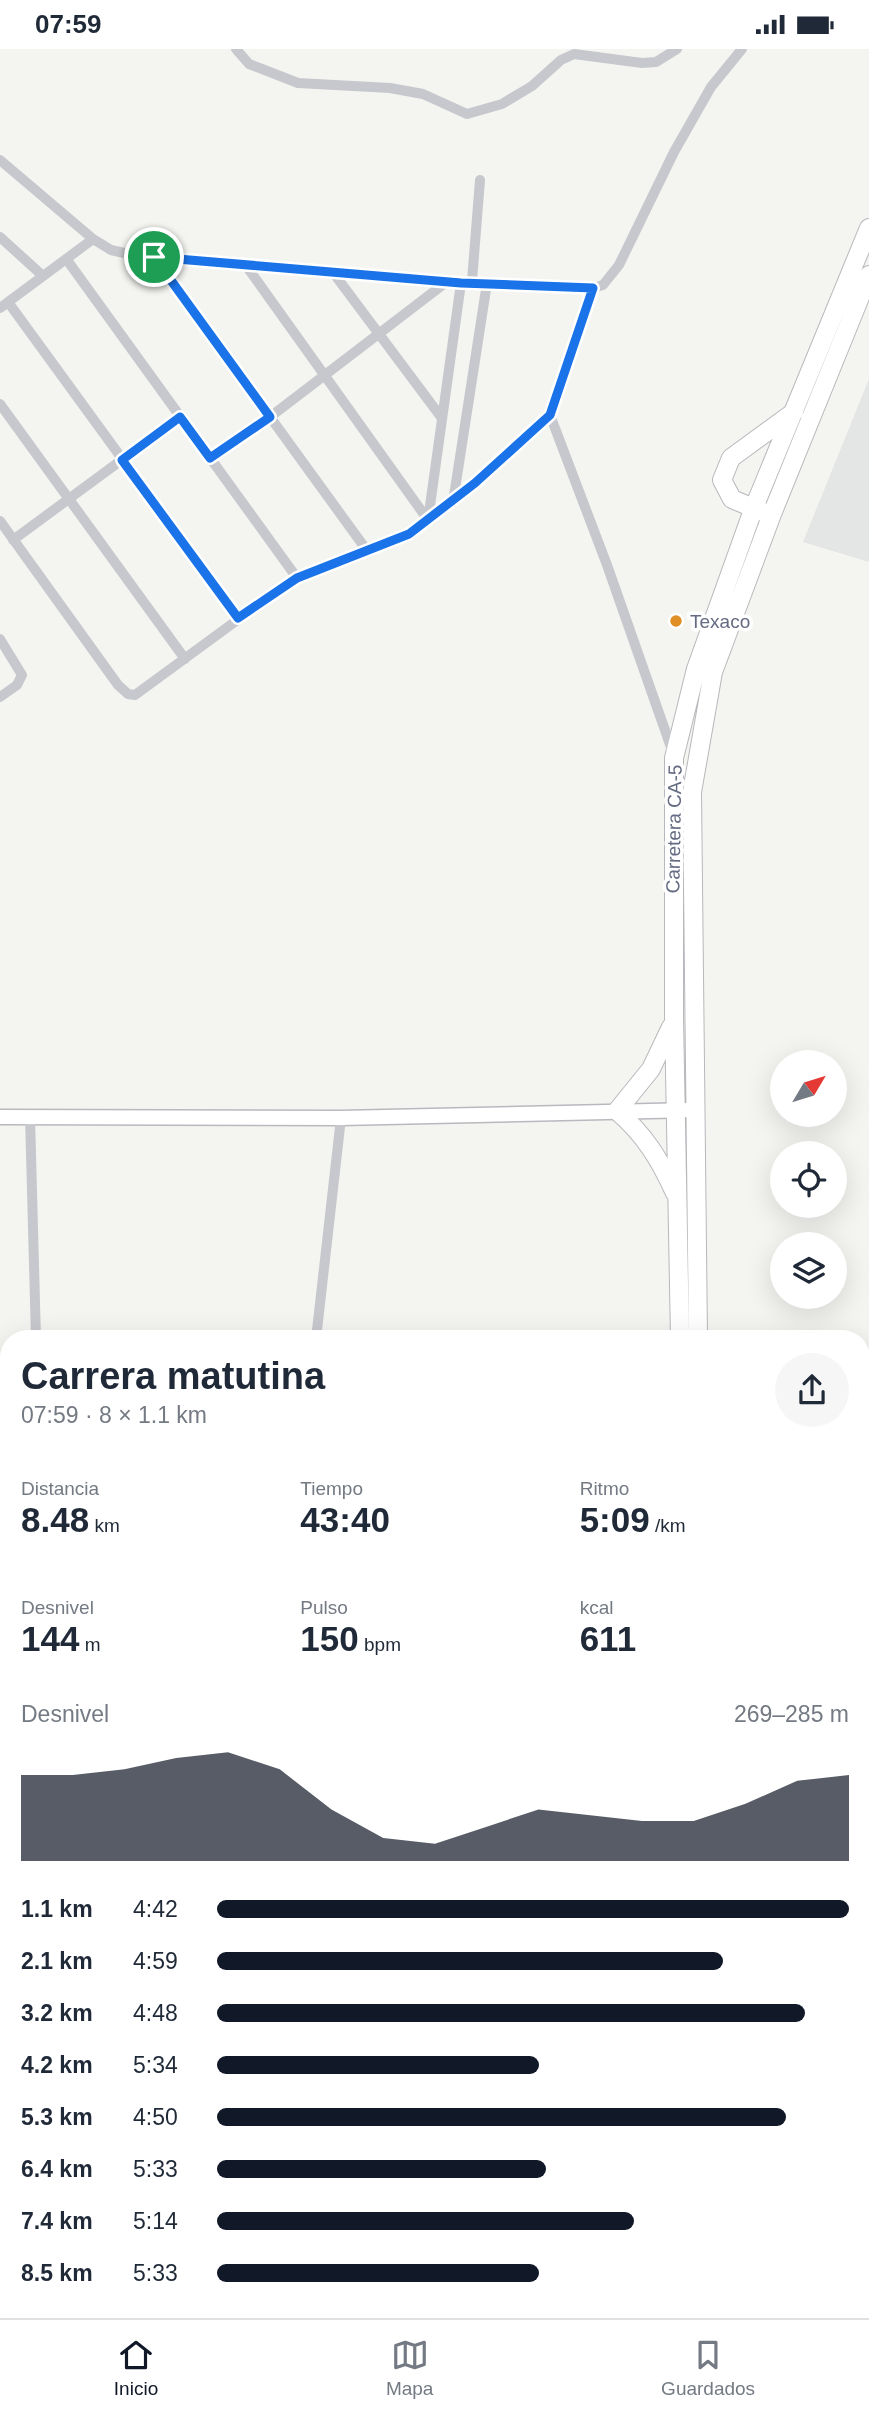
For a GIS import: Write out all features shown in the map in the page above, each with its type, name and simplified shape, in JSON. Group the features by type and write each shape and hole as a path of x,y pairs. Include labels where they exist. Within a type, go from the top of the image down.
{"highway":[{"name":"Carretera CA-5","path":"697,1330 685,1110 674,1017 674,758 696,669 753,510 869,228"},
{"name":"Carretera CA-5","path":"680,1330 678,1200 685,1110 692,792 713,671 772,515 869,275"},
{"path":"772,515 753,510 732,499 722,480 731,459 794,412"},
{"path":"674,1017 668,1036 651,1069 617,1111 638,1129 656,1153 678,1200"}],"main road":[{"path":"0,1117 341,1118 685,1110"}],"street":[{"path":"236,49 249,64 298,83 390,87 423,94 467,114 502,104 531,86 561,60 574,54 642,63 656,62 677,49"},
{"path":"0,160 93,239 111,250 154,257 466,282 593,288 603,285 619,265 674,152 711,87 742,49"},
{"path":"428,520 441,417 466,282 480,180"},
{"path":"0,237 43,277"},
{"path":"93,239 4,305 238,618"},
{"path":"154,257 368,552"},
{"path":"67,260 297,578"},
{"path":"245,264 428,520"},
{"path":"332,271 441,417"},
{"path":"210,458 270,417 449,280"},
{"path":"453,502 488,283"},
{"path":"0,521 118,685 128,694 140,693 238,618 297,578 409,534 453,502 550,415 593,288"},
{"path":"0,404 185,659"},
{"path":"550,415 607,565 674,758"},
{"path":"13,540 180,417"},
{"path":"0,639 22,674 17,685 0,697"},
{"path":"30,1115 36,1330"},
{"path":"317,1330 341,1118"}],"shaded area":[{"path":"869,379 869,562 803,542"}],"place":[{"name":"Texaco","path":"676,621"}],"route":[{"path":"154,257 461,283 471,281 593,288 588,311 550,415 453,502 409,534 297,578 238,618 122,460 180,417 210,458 270,417 154,257"}]}
